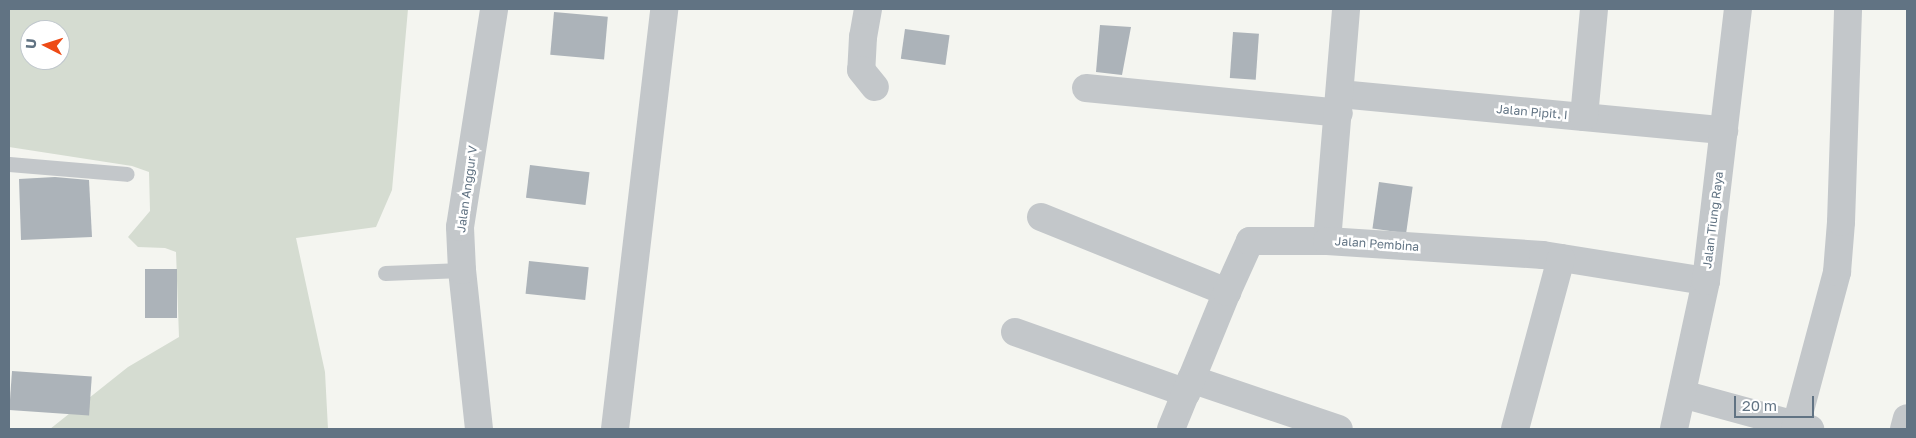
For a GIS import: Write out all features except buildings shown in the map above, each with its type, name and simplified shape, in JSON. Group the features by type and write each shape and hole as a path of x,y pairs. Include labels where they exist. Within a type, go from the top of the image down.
{"street":[{"name":"Jalan Anggur V","path":"479,429 462,270 460,226 494,9"},
{"path":"615,429 664,9"},
{"path":"868,9 863,37 861,70 875,87"},
{"path":"1327,240 1340,103 1346,9"},
{"path":"1584,117 1594,9"},
{"name":"Jalan Tiung Raya","path":"1674,429 1706,281 1738,9"},
{"path":"1682,394 1800,428 1837,272 1840,249 1848,9"},
{"name":"Jalan Pipit. I","path":"1086,88 1584,117 1724,130"},
{"path":"1041,217 1227,292"},
{"name":"Jalan Pembina","path":"1171,429 1250,240 1327,240 1542,255 1706,281"},
{"path":"1515,429 1561,258"},
{"path":"1015,332 1189,386 1339,429"},
{"path":"1904,429 1907,418"}],"lane":[{"path":"9,164 126,174"},
{"path":"385,273 462,270"}],"shaded area":[{"path":"9,9 408,9 392,190 376,227 296,238 325,372 328,429 50,429 128,367 179,337 176,252 165,248 138,247 128,237 150,211 149,172 132,166 9,147"}]}
